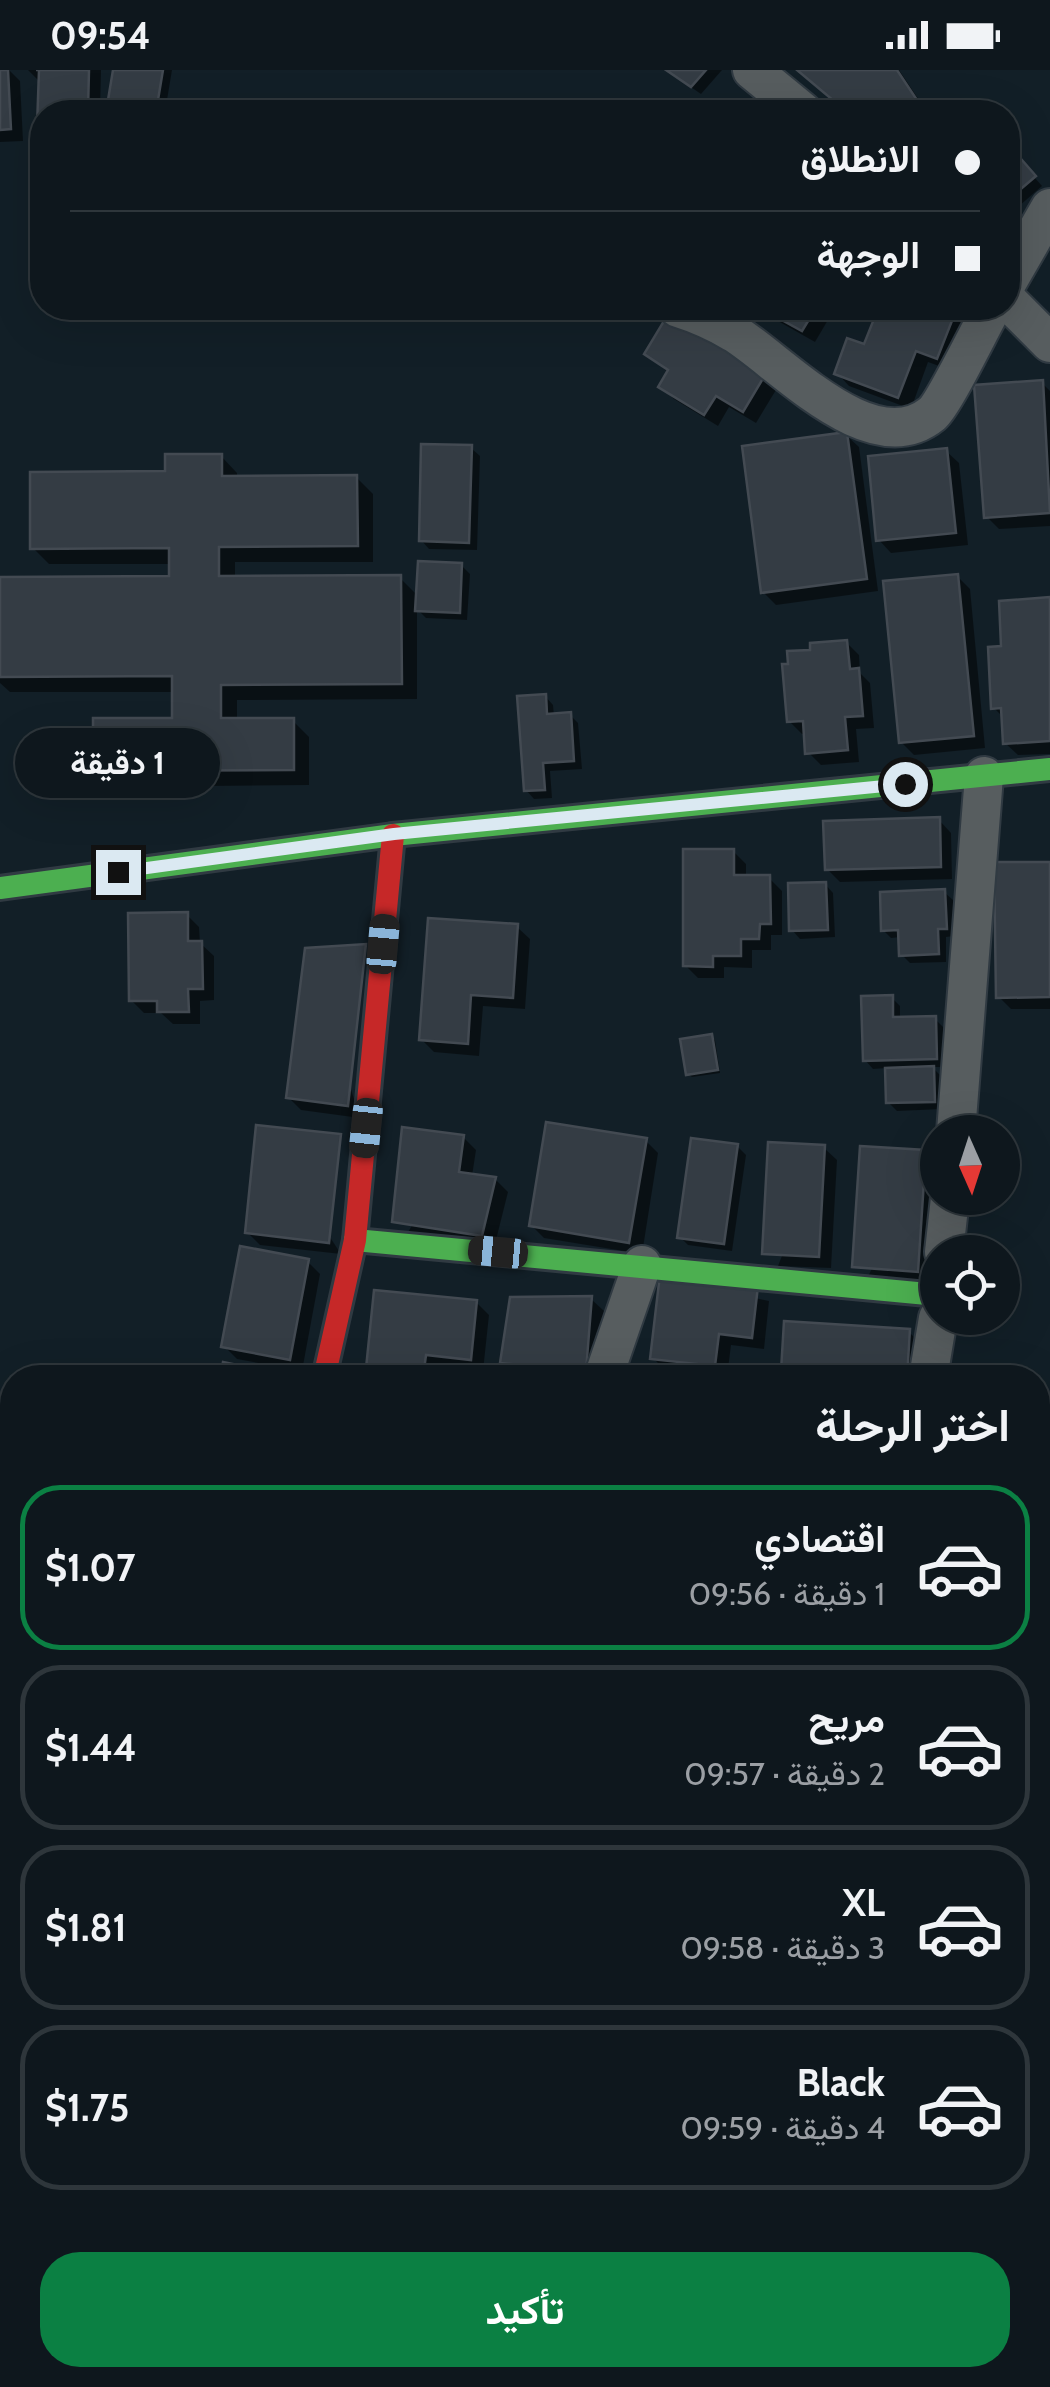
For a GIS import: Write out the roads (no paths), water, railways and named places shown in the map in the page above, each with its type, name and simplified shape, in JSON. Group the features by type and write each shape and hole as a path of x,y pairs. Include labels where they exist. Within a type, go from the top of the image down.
{"street":[{"path":"752,70 788,100"},
{"path":"1020,260 1050,208"},
{"path":"1020,313 1050,343"},
{"path":"704,320 734,334 821,399 863,421 902,429 934,414 985,320"},
{"path":"0,888 394,834 1050,770"},
{"path":"957,1115 984,776"},
{"path":"327,1365 354,1240 394,834"},
{"path":"354,1240 920,1293"},
{"path":"608,1365 642,1266"},
{"path":"930,1365 935,1335"}]}
